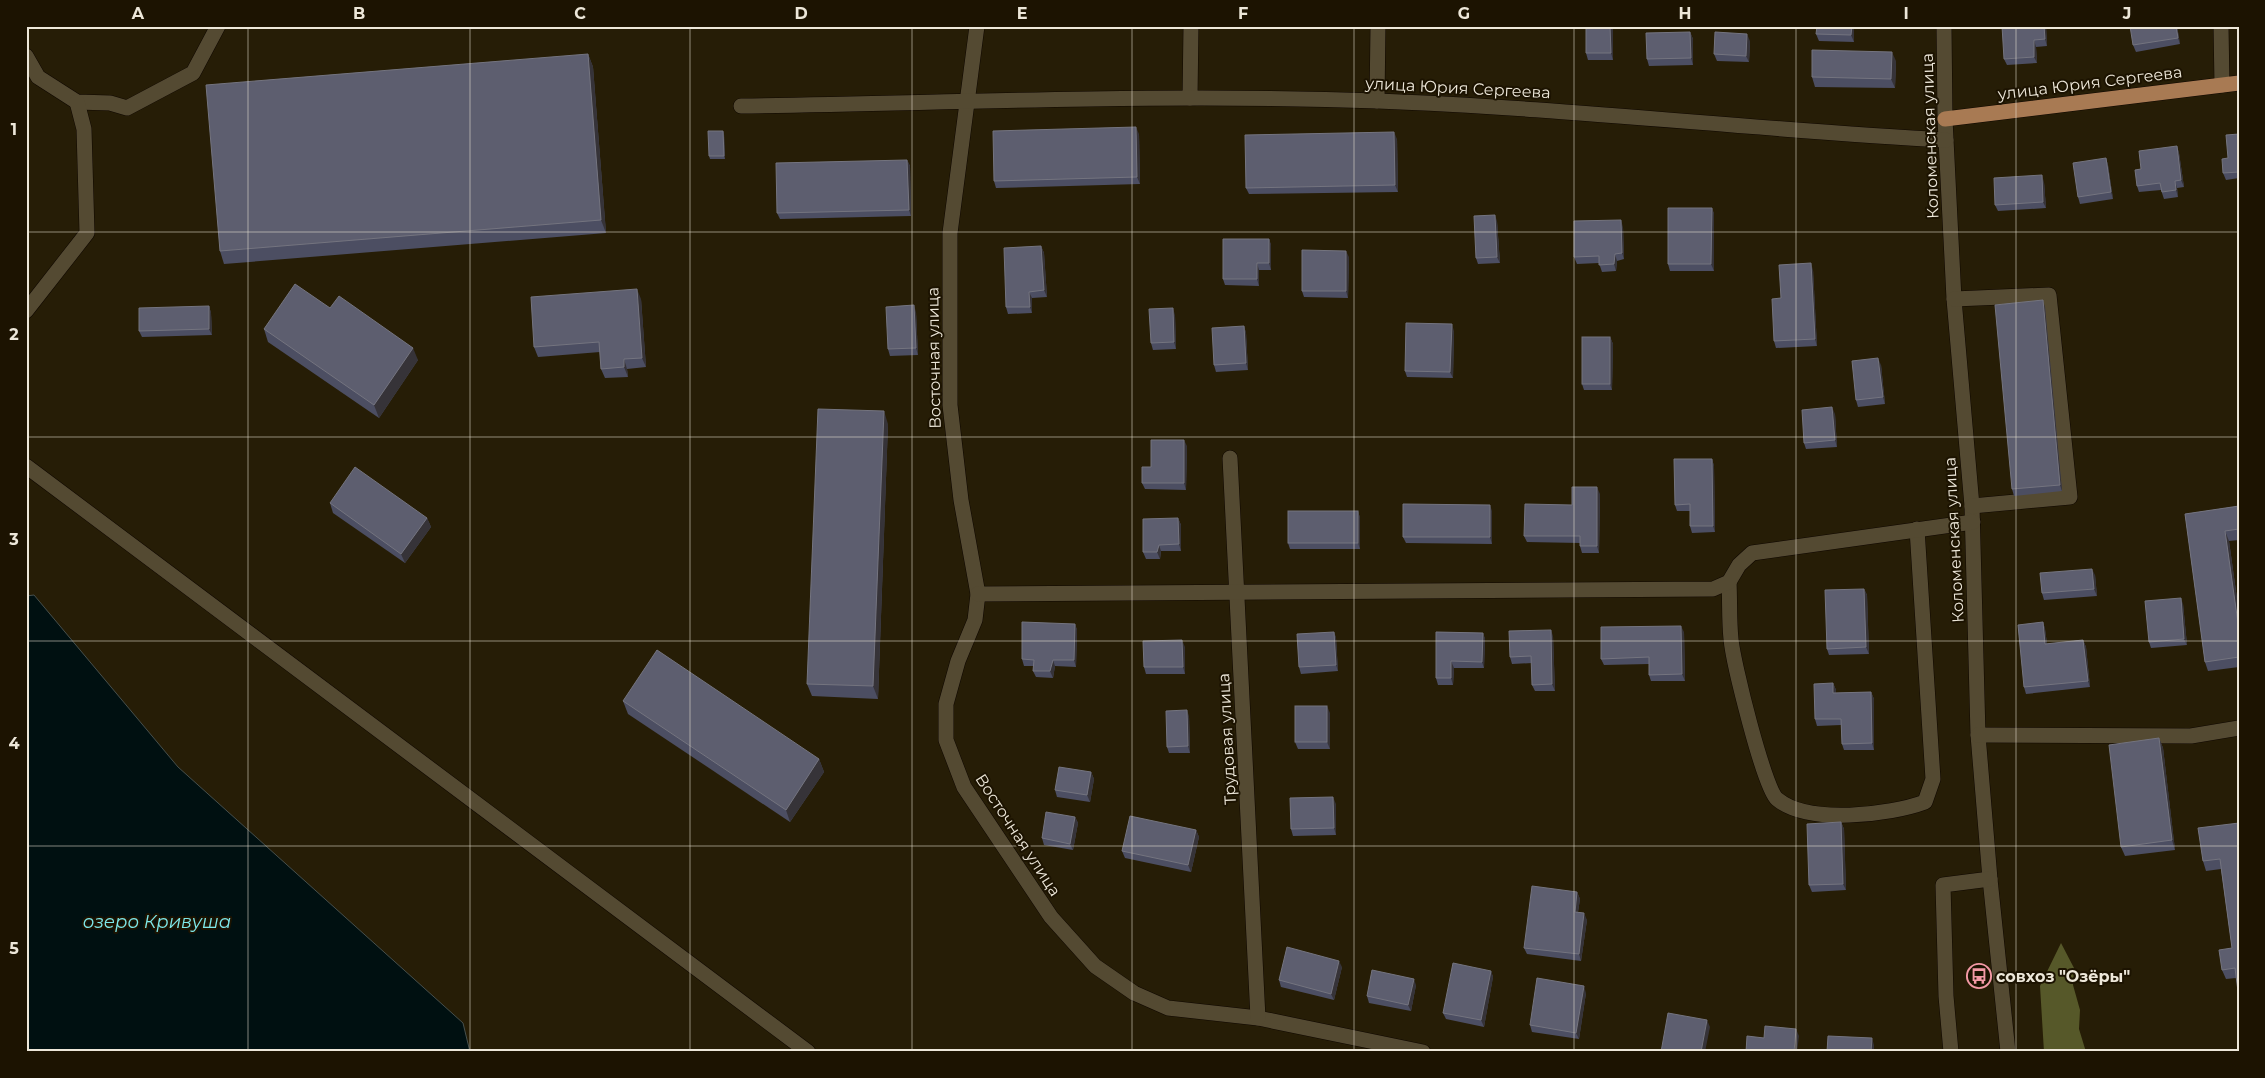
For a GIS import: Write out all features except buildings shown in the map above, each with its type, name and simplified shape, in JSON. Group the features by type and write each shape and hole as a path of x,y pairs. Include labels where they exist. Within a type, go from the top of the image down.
{"main road":[{"name":"улица Юрия Сергеева","path":"1945,119 2239,83"}],"street":[{"path":"26,56 38,77 77,102 110,103 127,108 193,73 218,26"},
{"name":"Восточная улица","path":"977,26 950,233 950,405 961,500 978,594 975,620 958,661 946,704 946,740 964,787 1051,917 1095,966 1134,993 1168,1008 1258,1018 1423,1052"},
{"path":"1190,98 1191,26"},
{"path":"1376,101 1378,26"},
{"name":"Коломенская улица","path":"1944,26 1945,119 1954,299 1972,506 1978,735 1990,879 2008,1052"},
{"path":"2221,26 2222,85"},
{"name":"улица Юрия Сергеева","path":"741,106 1190,98 1376,101 1582,112 1873,136 1946,140"},
{"path":"26,311 87,232 84,129 77,102"},
{"path":"1954,299 2049,295 2070,497 1972,506"},
{"name":"Трудовая улица","path":"1230,458 1258,1018"},
{"path":"26,466 808,1052"},
{"path":"1917,529 1933,779 1925,802 1907,809 1829,816 1805,813 1777,799 1767,780 1746,712 1731,641 1729,582 1739,565 1752,553 1917,529 1972,522"},
{"path":"978,594 1238,594 1712,589 1729,582"},
{"path":"1978,735 2191,736 2239,728"},
{"path":"1951,1052 1946,996 1943,885 1990,879"}],"green space":[{"path":"2061,943 2074,968 2073,985 2080,1010 2079,1029 2086,1052 2044,1052 2040,986"}],"water":[{"name":"озеро Кривуша","path":"34,595 178,767 463,1023 470,1052 26,1052 26,596"}],"place":[{"name":"совхоз \"Озёры\"","path":"1979,976"}]}
